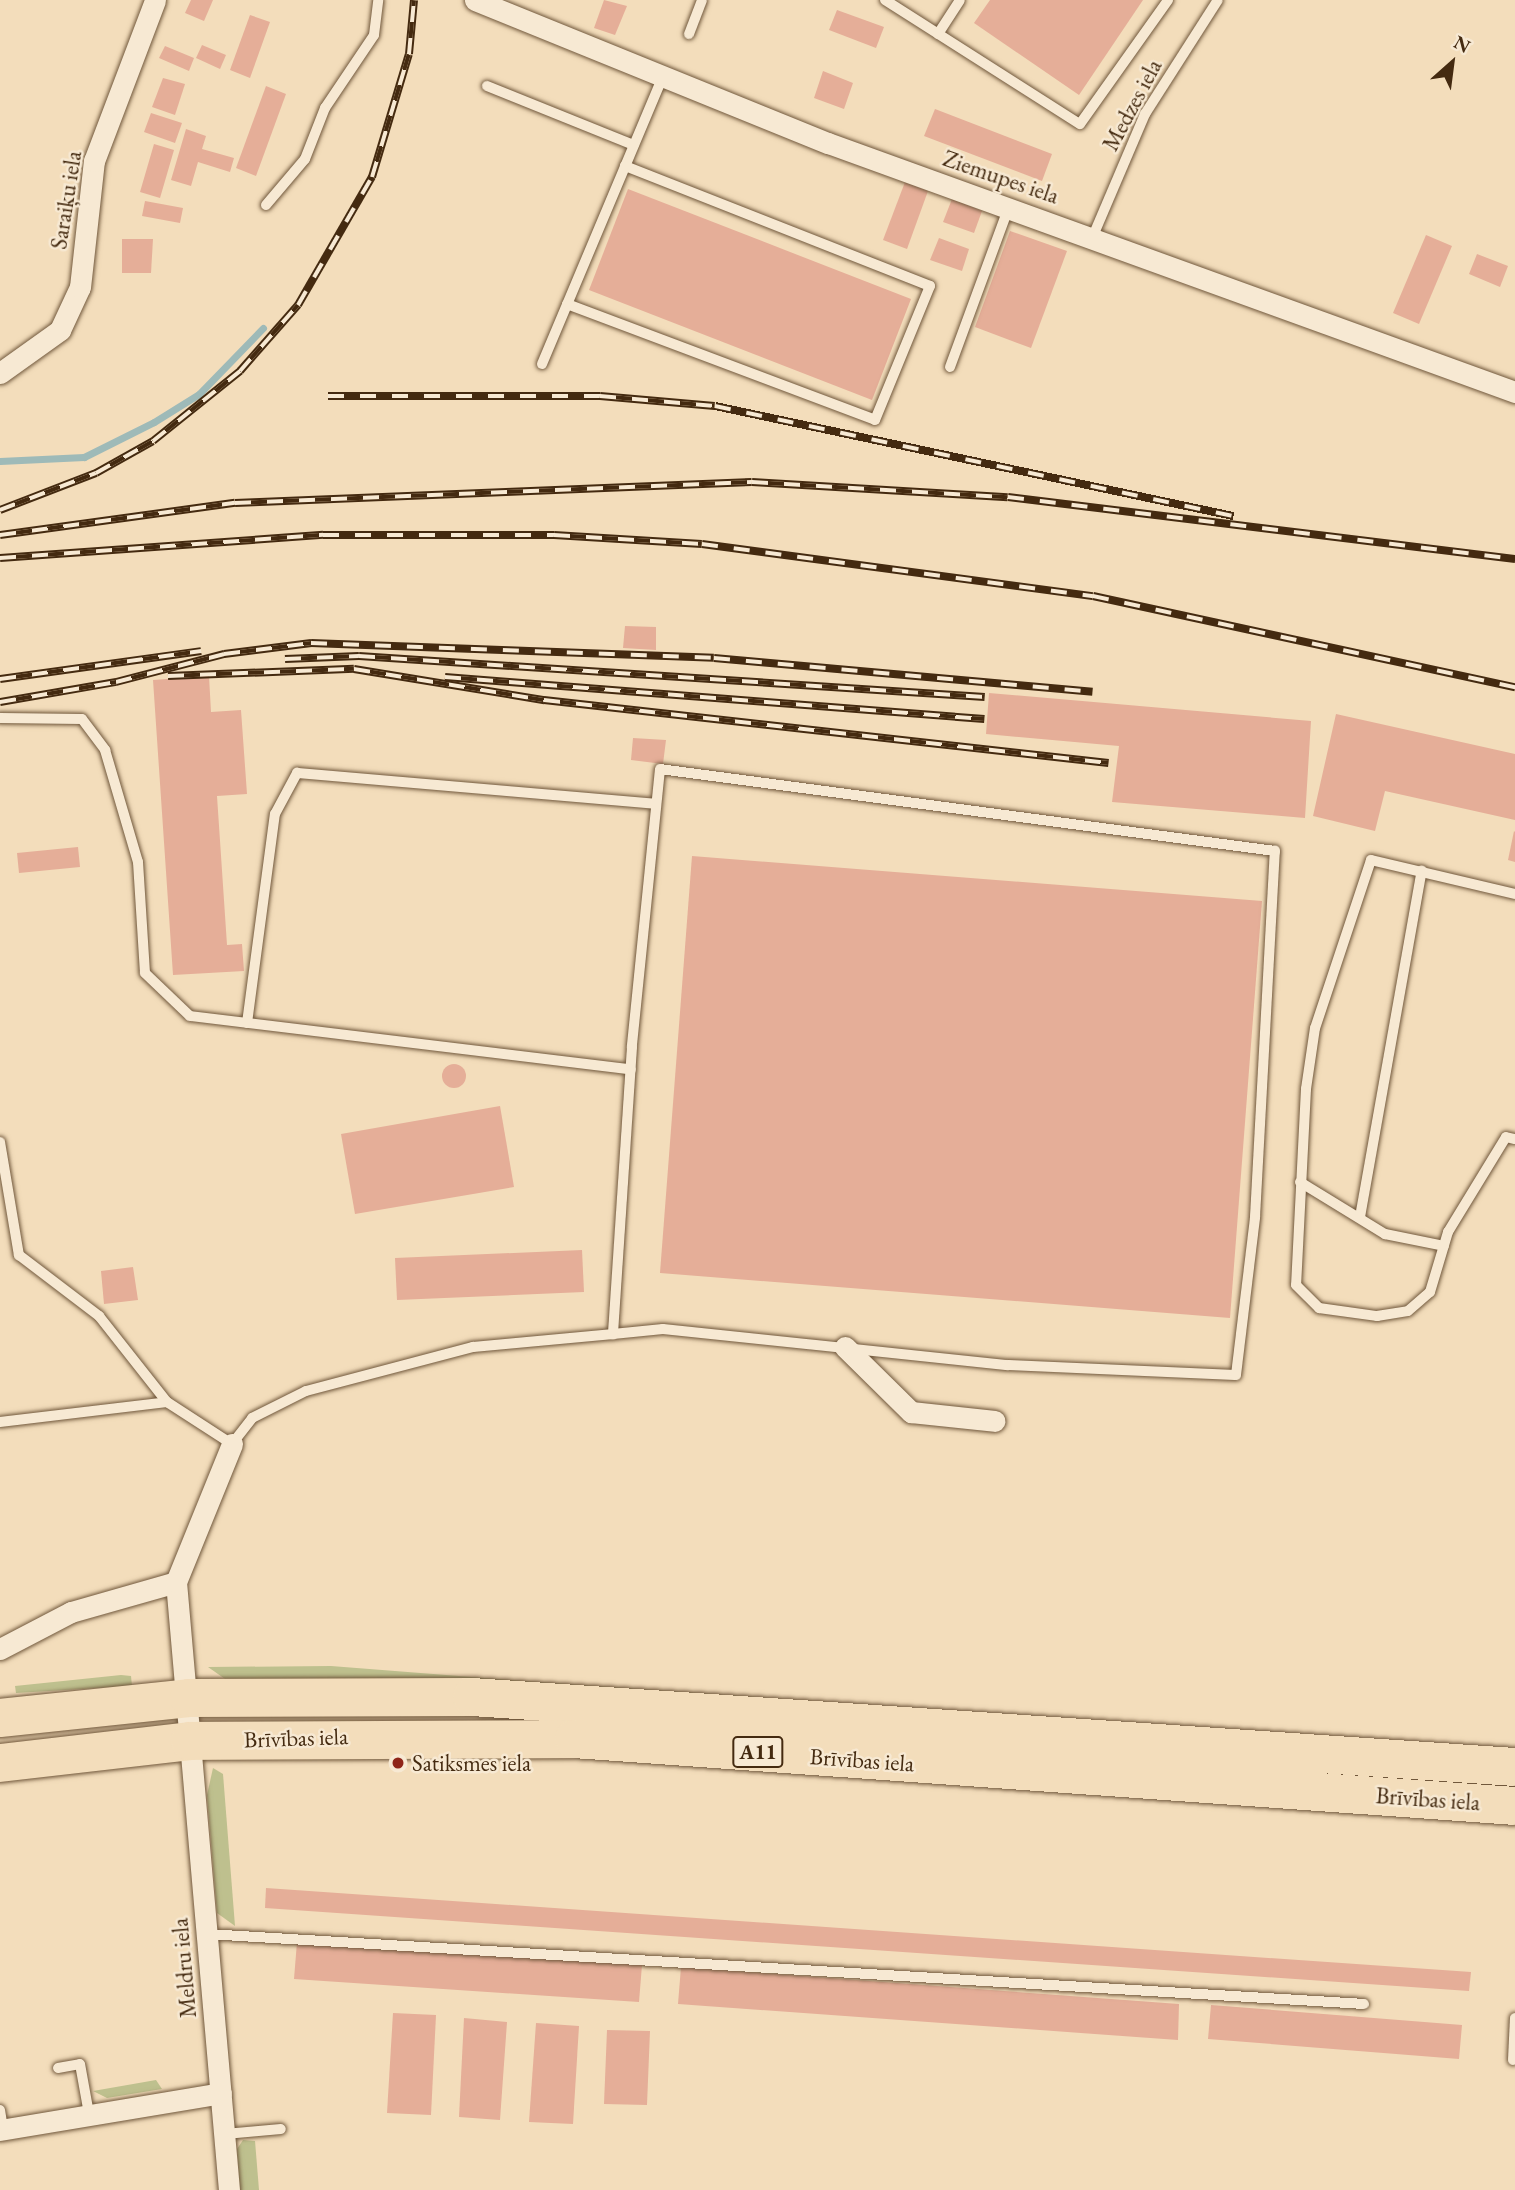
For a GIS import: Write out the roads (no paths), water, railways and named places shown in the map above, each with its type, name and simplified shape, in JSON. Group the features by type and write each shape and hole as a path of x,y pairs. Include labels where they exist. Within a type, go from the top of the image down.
{"highway":[{"name":"Brīvības iela","path":"0,1718 188,1698 472,1697 1515,1768"},
{"name":"Brīvības iela","path":"0,1763 190,1741 574,1739 1506,1809"}],"street":[{"name":"Saraiķu iela","path":"0,373 60,330 80,287 94,161 155,0"},
{"name":"Ziemupes iela","path":"475,0 662,78 1008,209 1093,236 1515,392"},
{"path":"845,1347 911,1412 995,1421"},
{"path":"0,1649 71,1612 176,1582 232,1444"},
{"name":"Meldru iela","path":"176,1582 229,2190"},
{"path":"1,2123 89,2114 221,2093"}],"lane":[{"path":"266,205 305,159 325,108 374,35 379,0"},
{"path":"689,34 702,0"},
{"path":"885,0 1080,124 1168,0"},
{"path":"938,34 960,0"},
{"name":"Medzes iela","path":"1093,236 1145,114 1218,0"},
{"path":"542,364 662,78"},
{"path":"487,86 634,145"},
{"path":"567,304 875,420 930,286 625,166"},
{"path":"950,367 1008,209"},
{"path":"0,718 82,719 105,750 138,862 145,973 190,1016 631,1069"},
{"path":"0,1142 19,1255 99,1316 167,1402 232,1444 252,1418 306,1391 473,1347 613,1334 663,1329 1008,1365 1236,1375 1255,1217 1275,850 660,769 631,1069 613,1334"},
{"path":"247,1023 275,814 297,774 656,804"},
{"path":"1515,894 1371,860 1362,880 1315,1028 1300,1182 1296,1285 1319,1308 1377,1316 1408,1311 1430,1292 1444,1246 1506,1137 1515,1139"},
{"path":"1360,1217 1422,870"},
{"path":"1300,1182 1385,1234 1444,1246"},
{"path":"0,1422 167,1402"},
{"path":"207,1934 1364,2004"},
{"path":"1513,2060 1515,2018"},
{"path":"58,2068 80,2064 89,2114"},
{"path":"225,2134 281,2129"}],"waterway":[{"path":"0,461 84,457 154,422 199,394 263,328"}],"railway":[{"path":"0,510 96,473 153,441 240,371 298,305 372,177 409,54 414,0"},
{"path":"328,396 600,396 715,406 1233,516"},
{"path":"0,535 235,503 752,482 1008,497 1515,559"},
{"path":"0,558 323,535 554,535 702,544 1093,596 1515,687"},
{"path":"0,702 116,682 224,654 311,643 714,658 1092,692"},
{"path":"0,679 201,651"},
{"path":"285,659 359,656 985,697"},
{"path":"168,676 354,669 544,700 1108,763"},
{"path":"445,677 984,719"}],"place":[{"name":"Satiksmes iela","path":"398,1763"}]}
